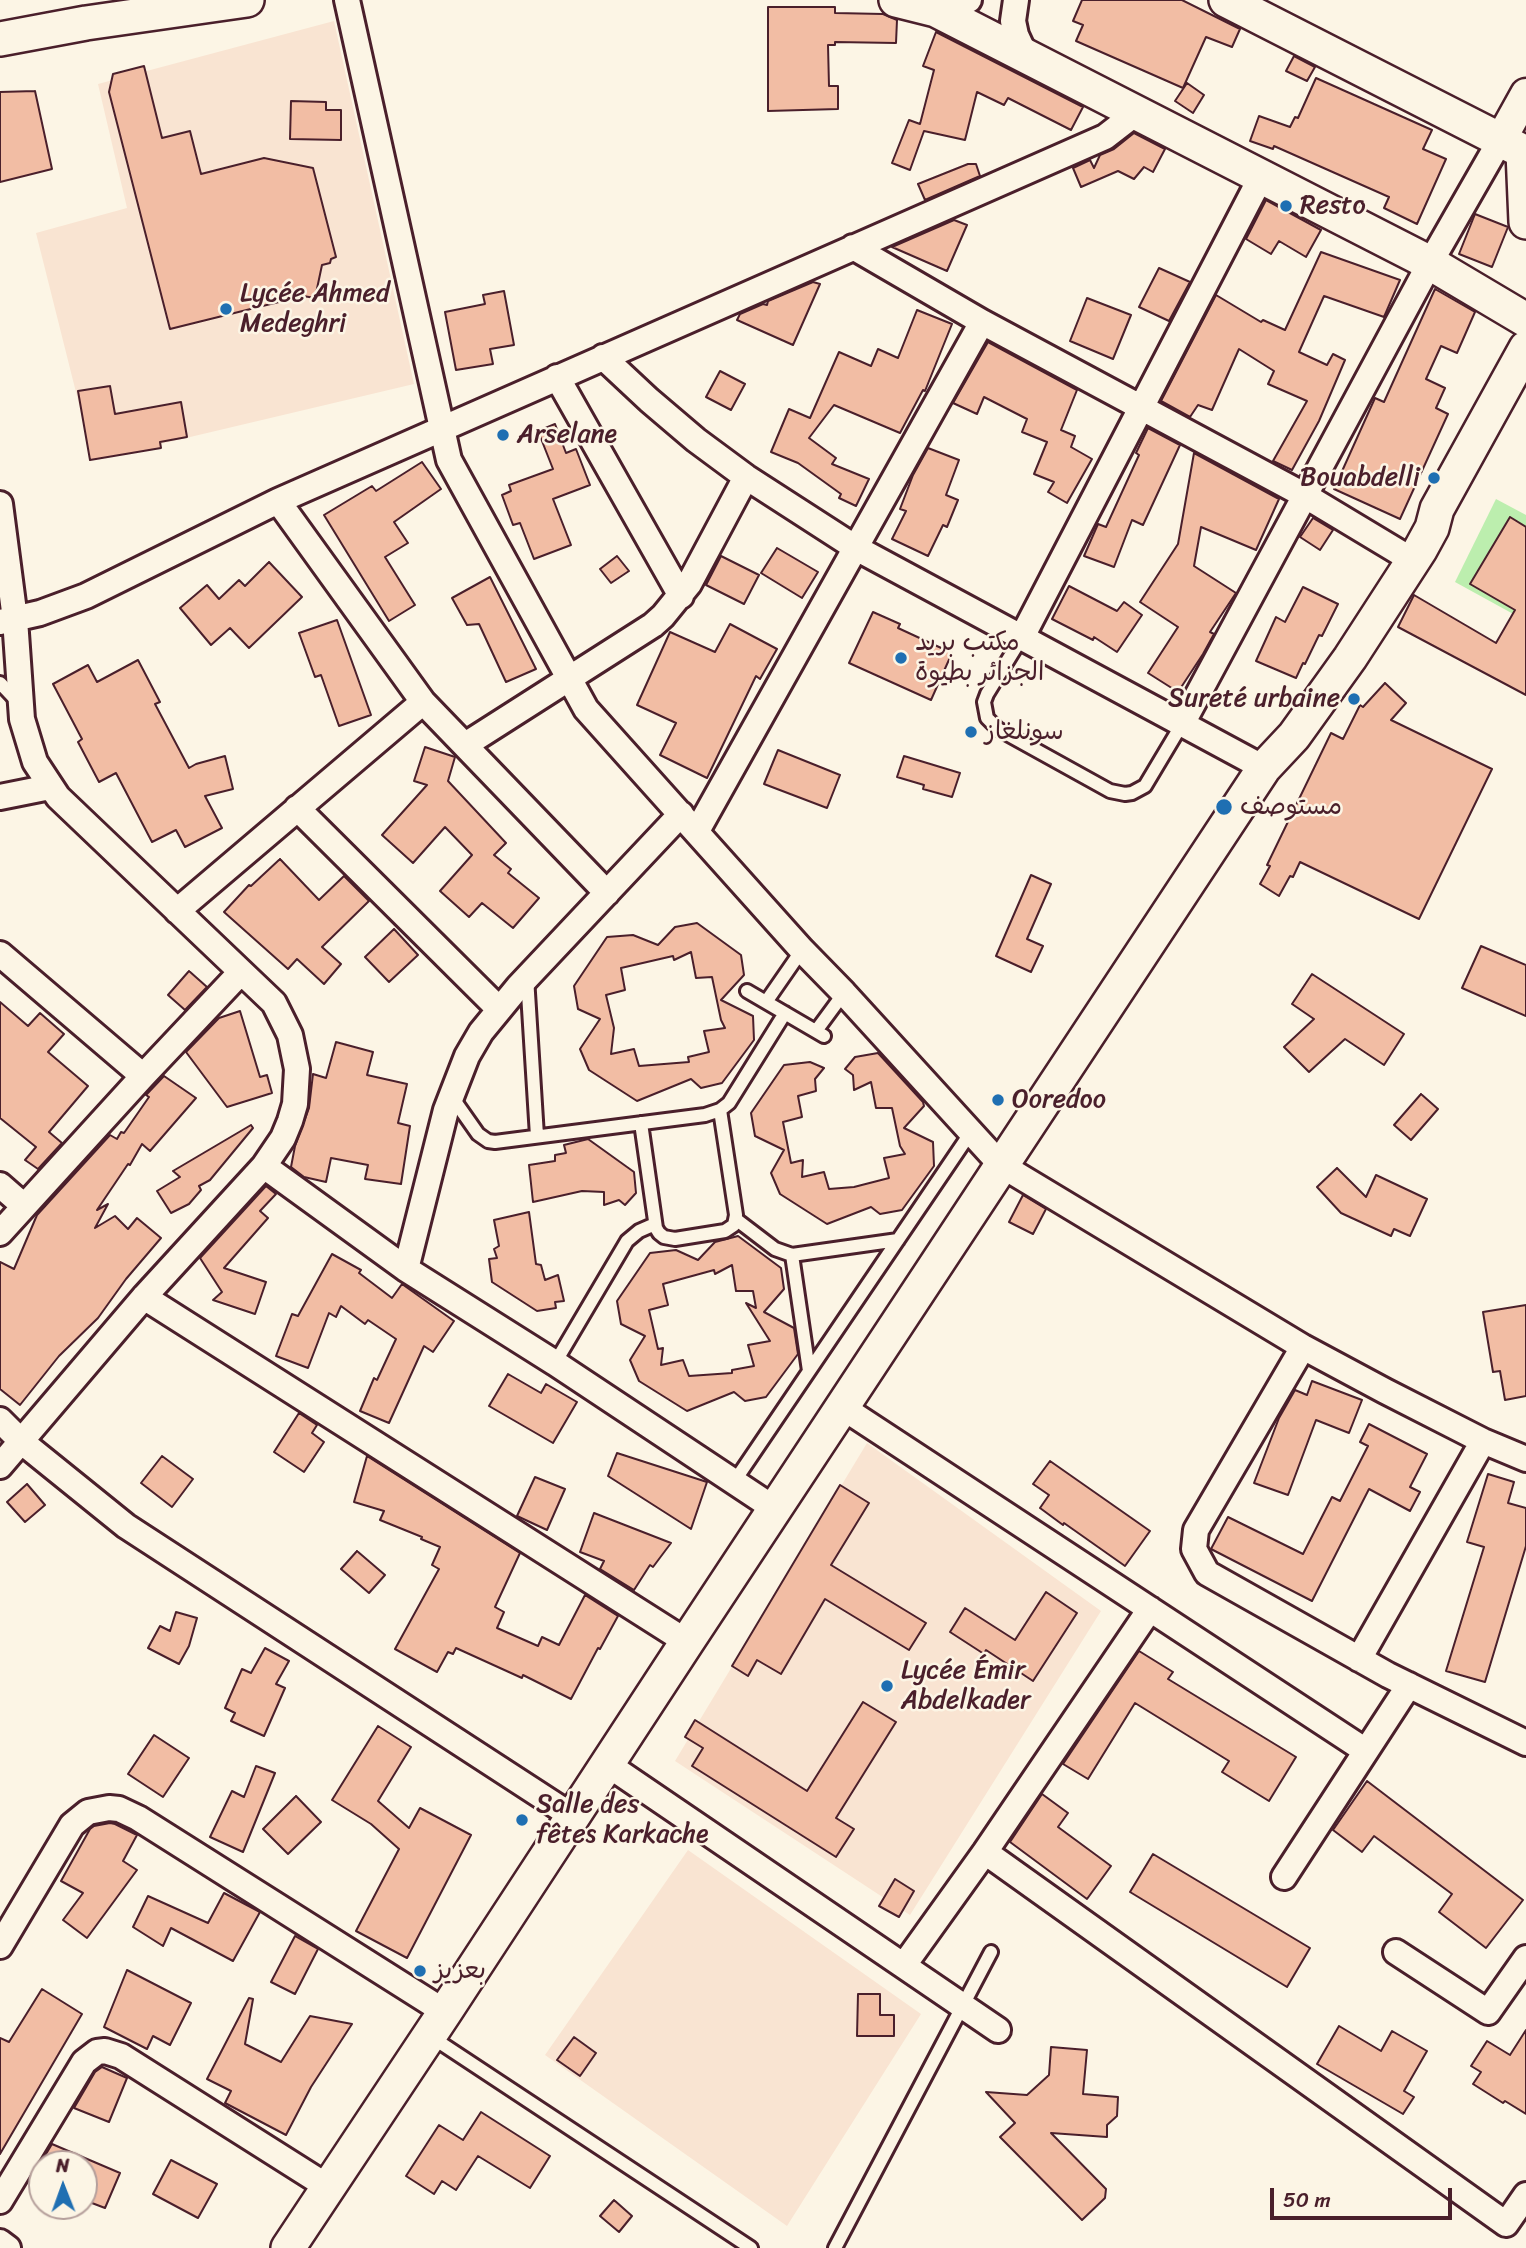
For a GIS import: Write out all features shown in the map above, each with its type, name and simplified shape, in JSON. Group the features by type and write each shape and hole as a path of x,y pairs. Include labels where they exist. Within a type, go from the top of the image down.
{"main road":[{"path":"0,39 86,23 247,0"},
{"path":"1226,0 1517,148 1526,222"},
{"path":"900,1 936,10 1031,58 1430,263 1526,320"},
{"path":"1268,764 1281,729 1415,534 1437,509 1526,348"},
{"path":"288,2248 1268,764 1294,736 1350,658 1420,550 1432,528 1437,509"}],"street":[{"path":"347,0 441,429 454,473 586,709 802,950 1001,1165 1304,1346 1483,1441 1526,1459"},
{"path":"900,1 969,0"},
{"path":"1016,0 1013,21 1016,35 1031,58"},
{"path":"1182,724 1430,263 1517,148 1526,94"},
{"path":"8,620 64,606 278,500 1105,137 1136,113"},
{"path":"1022,637 1261,177"},
{"path":"853,247 982,322 1304,495 1402,554"},
{"path":"406,1269 451,1095 467,1056 499,1008 607,893 689,823 856,548 982,322"},
{"path":"604,357 696,440 746,477 856,548 1182,724 1268,764"},
{"path":"557,377 681,596"},
{"path":"465,746 653,625 681,596 746,477"},
{"path":"278,500 424,702 607,893"},
{"path":"0,503 8,620 22,719 29,748 50,787 274,1003 283,1018 295,1052 297,1069 295,1104 290,1121 283,1138 264,1166 144,1297 0,1466"},
{"path":"177,911 424,702"},
{"path":"0,797 50,787"},
{"path":"298,808 499,1008"},
{"path":"0,954 143,1076"},
{"path":"0,1233 241,972"},
{"path":"264,1166 406,1269 555,1363 775,1509"},
{"path":"0,1185 24,1206"},
{"path":"144,1297 687,1642"},
{"path":"1304,1346 1196,1530 1194,1549 1206,1573 1359,1659 1526,1743"},
{"path":"842,1407 1366,1751"},
{"path":"0,1420 126,1526 572,1816"},
{"path":"1359,1659 1483,1441"},
{"path":"904,1965 985,1852 1150,1609"},
{"path":"1284,1877 1409,1685"},
{"path":"607,1764 998,2030"},
{"path":"0,1946 72,1825 98,1809 119,1809 138,1818 437,2024"},
{"path":"985,1852 1506,2224 1526,2195"},
{"path":"1396,1952 1488,2011 1526,1958"},
{"path":"0,2201 84,2062 97,2052 106,2051 121,2056 328,2187"},
{"path":"0,2242 8,2248"}],"lane":[{"path":"1022,637 987,694 984,702 987,718 998,729 1110,791 1125,794 1145,786 1182,724"},
{"path":"0,683 21,704"},
{"path":"766,1002 802,950"},
{"path":"527,977 537,1136"},
{"path":"747,991 820,1034 844,993"},
{"path":"451,1095 474,1129 483,1138 495,1142 705,1115 720,1110 736,1093 785,1013"},
{"path":"720,1110 737,1220 775,1249 792,1255 898,1240"},
{"path":"641,1123 655,1224 664,1237 675,1239 725,1231 737,1220"},
{"path":"734,1482 971,1132"},
{"path":"555,1363 627,1241 639,1231 655,1224"},
{"path":"792,1255 808,1371"},
{"path":"835,2248 991,1952"},
{"path":"437,2024 751,2248"}],"shaded area":[{"name":"Lycée Ahmed Medeghri","path":"334,21 414,384 93,460 36,233 127,208 98,84"},
{"name":"Lycée Émir Abdelkader","path":"867,1443 1101,1611 910,1915 675,1761"},
{"path":"688,1850 921,2014 787,2226 545,2055"}],"green space":[{"path":"1496,499 1526,515 1526,621 1455,582"}],"building":[{"path":"1082,0 1182,0 1240,29 1232,47 1206,37 1183,88 1076,41 1083,25 1073,21"},
{"path":"768,7 835,7 835,13 883,14 897,20 896,43 835,42 835,45 828,45 829,86 838,86 838,109 768,111"},
{"path":"936,32 1083,107 1071,130 1008,98 1004,105 977,92 965,140 924,131 910,170 892,163 909,120 920,124 934,70 923,66"},
{"path":"1294,56 1315,67 1307,81 1286,71"},
{"path":"144,66 162,138 190,131 201,174 264,158 313,168 336,257 331,259 330,263 322,265 315,298 303,296 170,329 109,92 113,74"},
{"path":"1316,78 1432,130 1423,149 1446,159 1417,224 1384,208 1389,197 1274,146 1273,149 1250,141 1259,116 1290,127 1295,117 1298,118"},
{"path":"1187,83 1204,95 1193,113 1175,101"},
{"path":"35,91 52,169 0,182 0,92"},
{"path":"291,101 326,102 326,110 341,110 341,140 290,139"},
{"path":"1134,133 1165,149 1153,172 1144,167 1134,179 1118,171 1081,187 1073,168 1090,160 1094,168 1100,155 1114,149"},
{"path":"968,164 976,164 980,176 925,200 918,184"},
{"path":"1266,200 1321,230 1306,257 1279,241 1271,254 1246,239"},
{"path":"1475,214 1508,227 1492,267 1459,254"},
{"path":"954,220 967,225 947,271 892,247"},
{"path":"1321,252 1400,280 1384,317 1324,296 1299,352 1327,365 1333,354 1345,360 1319,421 1292,470 1273,461 1307,401 1268,384 1274,371 1239,349 1212,410 1198,405 1190,417 1161,401 1216,295 1261,322 1263,320 1285,330"},
{"path":"1159,268 1190,282 1169,321 1139,307"},
{"path":"813,282 820,284 793,345 737,320 740,314 763,304 767,305 768,301"},
{"path":"1435,289 1475,312 1457,353 1441,346 1426,379 1445,388 1436,408 1448,414 1400,519 1334,489 1375,398 1384,402"},
{"path":"504,291 514,345 490,349 493,364 456,370 445,312 485,304 483,295"},
{"path":"1087,298 1131,315 1113,359 1070,341"},
{"path":"917,310 952,324 925,391 923,390 900,433 834,405 809,438 836,458 832,464 869,479 856,506 839,498 841,494 798,463 771,452 789,409 810,418 839,352 871,366 878,349 898,358"},
{"path":"988,342 1077,390 1061,430 1075,436 1071,447 1092,459 1067,503 1048,492 1054,482 1034,474 1047,442 1022,432 1027,419 984,397 977,414 953,403"},
{"path":"720,371 745,384 731,410 706,397"},
{"path":"110,386 115,414 181,402 187,437 160,442 161,448 90,460 78,391"},
{"path":"555,424 566,453 576,449 590,485 553,499 571,545 534,559 520,523 513,525 502,495 511,491 509,485 553,469 538,431"},
{"path":"1148,428 1180,445 1143,525 1132,520 1114,567 1084,556 1098,524 1106,527 1139,455 1136,453"},
{"path":"928,448 959,460 946,495 958,500 947,527 943,525 928,556 892,539 906,511 900,509 913,475"},
{"path":"1194,453 1279,499 1256,550 1201,527 1194,566 1236,593 1210,632 1214,634 1178,692 1148,673 1178,627 1140,602 1178,544"},
{"path":"422,462 441,489 394,522 408,543 385,557 415,605 389,621 324,515 372,486 376,491"},
{"path":"1510,517 1526,527 1526,695 1398,627 1414,595 1496,643 1515,610 1470,584"},
{"path":"1313,518 1333,530 1320,550 1300,537"},
{"path":"777,548 818,572 802,598 761,573"},
{"path":"617,556 629,571 611,583 600,569"},
{"path":"721,556 759,575 744,604 706,585"},
{"path":"269,562 302,597 249,648 230,628 211,645 180,608 207,585 219,599 239,580 245,586"},
{"path":"490,577 536,669 506,682 479,624 467,625 452,598"},
{"path":"1069,586 1117,611 1124,602 1142,615 1117,652 1094,637 1093,640 1052,619"},
{"path":"1303,587 1338,604 1296,678 1256,661 1276,617 1285,622"},
{"name":"مكتب بريد الجزائر بطيوة","path":"873,612 900,624 898,628 952,653 931,700 849,663"},
{"path":"337,620 371,715 339,726 321,675 315,677 299,633"},
{"path":"730,624 777,649 760,679 756,676 707,778 660,755 676,723 637,705 670,632 715,652"},
{"path":"138,660 160,702 155,704 189,768 225,756 233,789 205,796 222,828 185,847 176,830 152,842 116,773 99,782 78,742 82,739 53,684 88,665 97,682"},
{"path":"1385,683 1406,703 1391,720 1492,769 1419,919 1300,862 1279,896 1260,884 1331,733 1343,739 1360,705 1363,707"},
{"path":"425,747 455,757 448,781 506,843 494,855 511,869 508,873 539,898 513,928 482,903 469,917 440,891 472,855 445,827 413,863 382,835 427,785 414,781"},
{"path":"778,750 840,775 827,808 764,784"},
{"path":"904,756 960,773 952,797 923,789 924,785 897,777"},
{"path":"280,859 319,900 344,876 369,901 322,947 341,964 324,984 297,959 288,969 224,912 249,885"},
{"path":"1031,875 1051,884 1027,939 1043,946 1031,972 996,956"},
{"path":"697,923 741,955 744,975 721,1000 753,1016 754,1040 722,1083 701,1088 691,1079 637,1101 589,1070 580,1049 600,1019 578,1009 574,986 607,937 633,935 658,945 675,927","holes":["691,952 696,978 712,977 725,1028 704,1031 709,1052 688,1057 689,1062 639,1066 634,1049 611,1054 614,1028 606,995 625,990 621,968 673,956 674,960"]},
{"path":"394,929 418,955 389,982 365,957"},
{"path":"1481,946 1526,965 1526,1016 1462,988"},
{"path":"189,971 207,987 185,1010 168,995"},
{"path":"1312,974 1404,1034 1384,1065 1345,1039 1309,1072 1284,1047 1314,1019 1292,1004"},
{"path":"0,1002 28,1026 40,1013 64,1034 48,1052 88,1086 49,1132 62,1143 38,1169 25,1160 36,1147 0,1118"},
{"path":"240,1011 260,1077 267,1075 272,1093 227,1107 186,1052 219,1018"},
{"path":"336,1042 373,1052 367,1075 407,1084 398,1123 410,1126 401,1184 365,1179 368,1165 331,1158 326,1182 304,1177 291,1167 295,1146 309,1108 313,1074 326,1078"},
{"path":"878,1053 923,1102 924,1106 904,1128 933,1142 934,1166 902,1210 880,1214 871,1207 827,1224 780,1194 771,1173 784,1150 755,1136 751,1113 784,1065 810,1062 824,1068 815,1079 816,1091 798,1096 802,1117 783,1122 791,1163 803,1160 802,1177 824,1172 829,1189 854,1187 889,1178 884,1158 905,1154 900,1146 892,1108 876,1108 871,1082 854,1090 853,1075 845,1069 855,1057"},
{"path":"164,1076 196,1098 150,1151 142,1144 97,1210 108,1204 95,1228 115,1216 128,1229 137,1218 161,1238 126,1279 98,1318 59,1356 20,1405 0,1389 0,1262 14,1269 37,1215 110,1135 117,1139 121,1132 124,1133 149,1097 146,1095"},
{"path":"1421,1094 1438,1109 1411,1140 1394,1125"},
{"path":"251,1125 253,1128 210,1180 199,1186 201,1190 189,1204 171,1213 157,1191 180,1177 173,1171"},
{"path":"588,1139 634,1172 636,1193 625,1205 619,1200 604,1205 604,1192 582,1191 533,1202 529,1165 555,1161 555,1155 566,1153 564,1145"},
{"path":"1337,1168 1366,1197 1376,1175 1427,1199 1410,1236 1394,1229 1391,1236 1341,1213 1317,1187"},
{"path":"266,1186 276,1194 260,1211 268,1218 224,1268 266,1282 255,1314 213,1300 222,1292 200,1258"},
{"path":"1023,1195 1046,1209 1033,1234 1009,1222"},
{"path":"529,1212 536,1264 541,1265 545,1280 558,1275 564,1301 555,1302 556,1308 537,1311 492,1282 489,1259 497,1258 494,1249 499,1246 494,1220"},
{"path":"738,1236 781,1268 784,1289 764,1312 794,1328 798,1354 766,1397 745,1401 734,1392 687,1411 639,1381 630,1360 645,1336 621,1324 617,1301 650,1253 676,1250 698,1260 715,1242","holes":["732,1265 736,1291 753,1291 756,1308 746,1303 770,1341 748,1345 754,1366 732,1370 732,1373 689,1376 683,1360 661,1365 663,1348 658,1349 649,1310 668,1305 663,1284 714,1270 715,1274"]},
{"path":"332,1254 361,1270 359,1273 392,1298 402,1284 454,1321 433,1352 424,1346 389,1423 360,1411 374,1378 377,1380 396,1339 368,1320 365,1324 341,1306 336,1317 329,1313 308,1368 276,1356 292,1314 298,1316"},
{"path":"1526,1305 1526,1396 1505,1400 1500,1371 1493,1372 1483,1312"},
{"path":"508,1374 541,1393 546,1384 577,1402 553,1443 489,1406"},
{"path":"1312,1381 1362,1400 1349,1433 1316,1420 1288,1495 1254,1483 1279,1418 1295,1390 1307,1395"},
{"path":"299,1413 317,1425 312,1433 324,1442 304,1472 274,1452"},
{"path":"1369,1424 1427,1454 1410,1487 1420,1492 1410,1511 1369,1489 1312,1601 1211,1549 1228,1517 1303,1554 1332,1497 1340,1501 1368,1446 1360,1442"},
{"path":"617,1453 707,1482 691,1529 608,1476"},
{"path":"162,1456 193,1479 172,1507 141,1483"},
{"path":"367,1456 520,1553 495,1607 504,1612 497,1628 538,1646 542,1637 559,1645 585,1595 618,1616 571,1699 523,1675 522,1678 456,1648 453,1654 448,1652 437,1672 395,1649 439,1569 432,1565 440,1547 380,1520 384,1511 354,1502"},
{"path":"1050,1461 1150,1531 1125,1566 1040,1508 1049,1495 1033,1484"},
{"path":"1488,1474 1514,1482 1508,1503 1526,1508 1526,1546 1485,1682 1446,1671 1484,1547 1467,1542"},
{"path":"535,1477 565,1489 547,1530 517,1516"},
{"path":"27,1484 45,1505 25,1522 7,1502"},
{"path":"840,1485 869,1503 831,1565 926,1623 909,1650 825,1599 781,1674 757,1660 748,1676 732,1666"},
{"path":"594,1513 671,1543 653,1567 650,1565 634,1590 600,1569 604,1561 580,1552"},
{"path":"357,1551 385,1575 369,1593 341,1569"},
{"path":"1046,1592 1077,1613 1033,1681 986,1650 984,1654 950,1632 965,1608 1015,1640"},
{"path":"176,1612 197,1618 189,1646 179,1664 148,1648 160,1626 170,1631"},
{"path":"265,1648 289,1661 276,1684 285,1688 264,1736 231,1721 235,1713 225,1708 242,1669 251,1673"},
{"path":"1139,1651 1173,1672 1168,1679 1296,1757 1269,1801 1222,1772 1229,1761 1135,1703 1088,1779 1063,1764"},
{"path":"863,1702 896,1722 836,1818 854,1829 836,1857 692,1766 703,1748 685,1737 695,1720 807,1791"},
{"path":"378,1726 411,1747 378,1801 409,1828 420,1808 471,1835 407,1958 356,1931 399,1849 371,1824 332,1800"},
{"path":"154,1735 189,1758 163,1797 128,1774"},
{"path":"256,1766 275,1773 243,1852 210,1837 232,1791 244,1797"},
{"path":"1367,1781 1523,1900 1486,1948 1439,1912 1452,1894 1374,1836 1362,1852 1333,1830"},
{"path":"1042,1794 1068,1813 1058,1827 1111,1866 1087,1899 1010,1842"},
{"path":"296,1796 321,1822 288,1854 263,1829"},
{"path":"110,1823 137,1835 123,1861 137,1870 87,1938 63,1920 83,1893 61,1881 90,1829"},
{"path":"1153,1854 1310,1948 1287,1987 1130,1892"},
{"path":"895,1879 914,1891 899,1917 879,1906"},
{"path":"224,1893 260,1912 233,1961 171,1928 163,1946 133,1927 148,1896 208,1923"},
{"path":"295,1936 318,1949 295,1994 271,1982"},
{"path":"127,1970 191,2003 170,2045 153,2036 147,2049 104,2027"},
{"path":"42,1989 82,2014 0,2154 0,2038 9,2042"},
{"path":"858,1994 880,1994 880,2015 894,2015 894,2036 857,2036"},
{"path":"249,1998 253,1999 245,2044 281,2062 310,2016 352,2024 311,2087 286,2135 225,2103 231,2091 207,2079"},
{"path":"1339,2026 1381,2051 1392,2031 1427,2051 1404,2091 1414,2097 1403,2114 1317,2064"},
{"path":"1526,2030 1526,2114 1473,2084 1481,2072 1471,2066 1487,2041 1510,2055"},
{"path":"574,2037 596,2053 580,2076 557,2060"},
{"path":"1051,2047 1087,2050 1083,2094 1118,2097 1117,2116 1107,2125 1107,2137 1051,2133 1106,2189 1105,2198 1082,2220 1000,2137 1015,2123 986,2092 1027,2095 1049,2075"},
{"path":"102,2067 127,2078 109,2122 74,2108 95,2072"},
{"path":"481,2112 550,2156 530,2188 478,2156 456,2190 442,2181 434,2194 406,2176 439,2125 463,2140"},
{"path":"52,2144 66,2150 48,2150"},
{"path":"171,2160 217,2184 198,2218 153,2194"},
{"path":"98,2164 120,2173 105,2208 98,2205"},
{"path":"614,2200 632,2216 619,2232 600,2216"}],"place":[{"name":"Resto","path":"1286,206"},
{"name":"Lycée Ahmed Medeghri","path":"226,309"},
{"name":"Arselane","path":"503,435"},
{"name":"Bouabdelli","path":"1434,478"},
{"name":"مكتب بريد الجزائر بطيوة","path":"901,658"},
{"name":"Sureté urbaine","path":"1354,699"},
{"name":"سونلغاز","path":"971,732"},
{"name":"مستوصف","path":"1224,807"},
{"name":"Ooredoo","path":"998,1100"},
{"name":"Lycée Émir Abdelkader","path":"887,1686"},
{"name":"Salle des fêtes Karkache","path":"522,1820"},
{"name":"بعزيز","path":"420,1971"}]}
